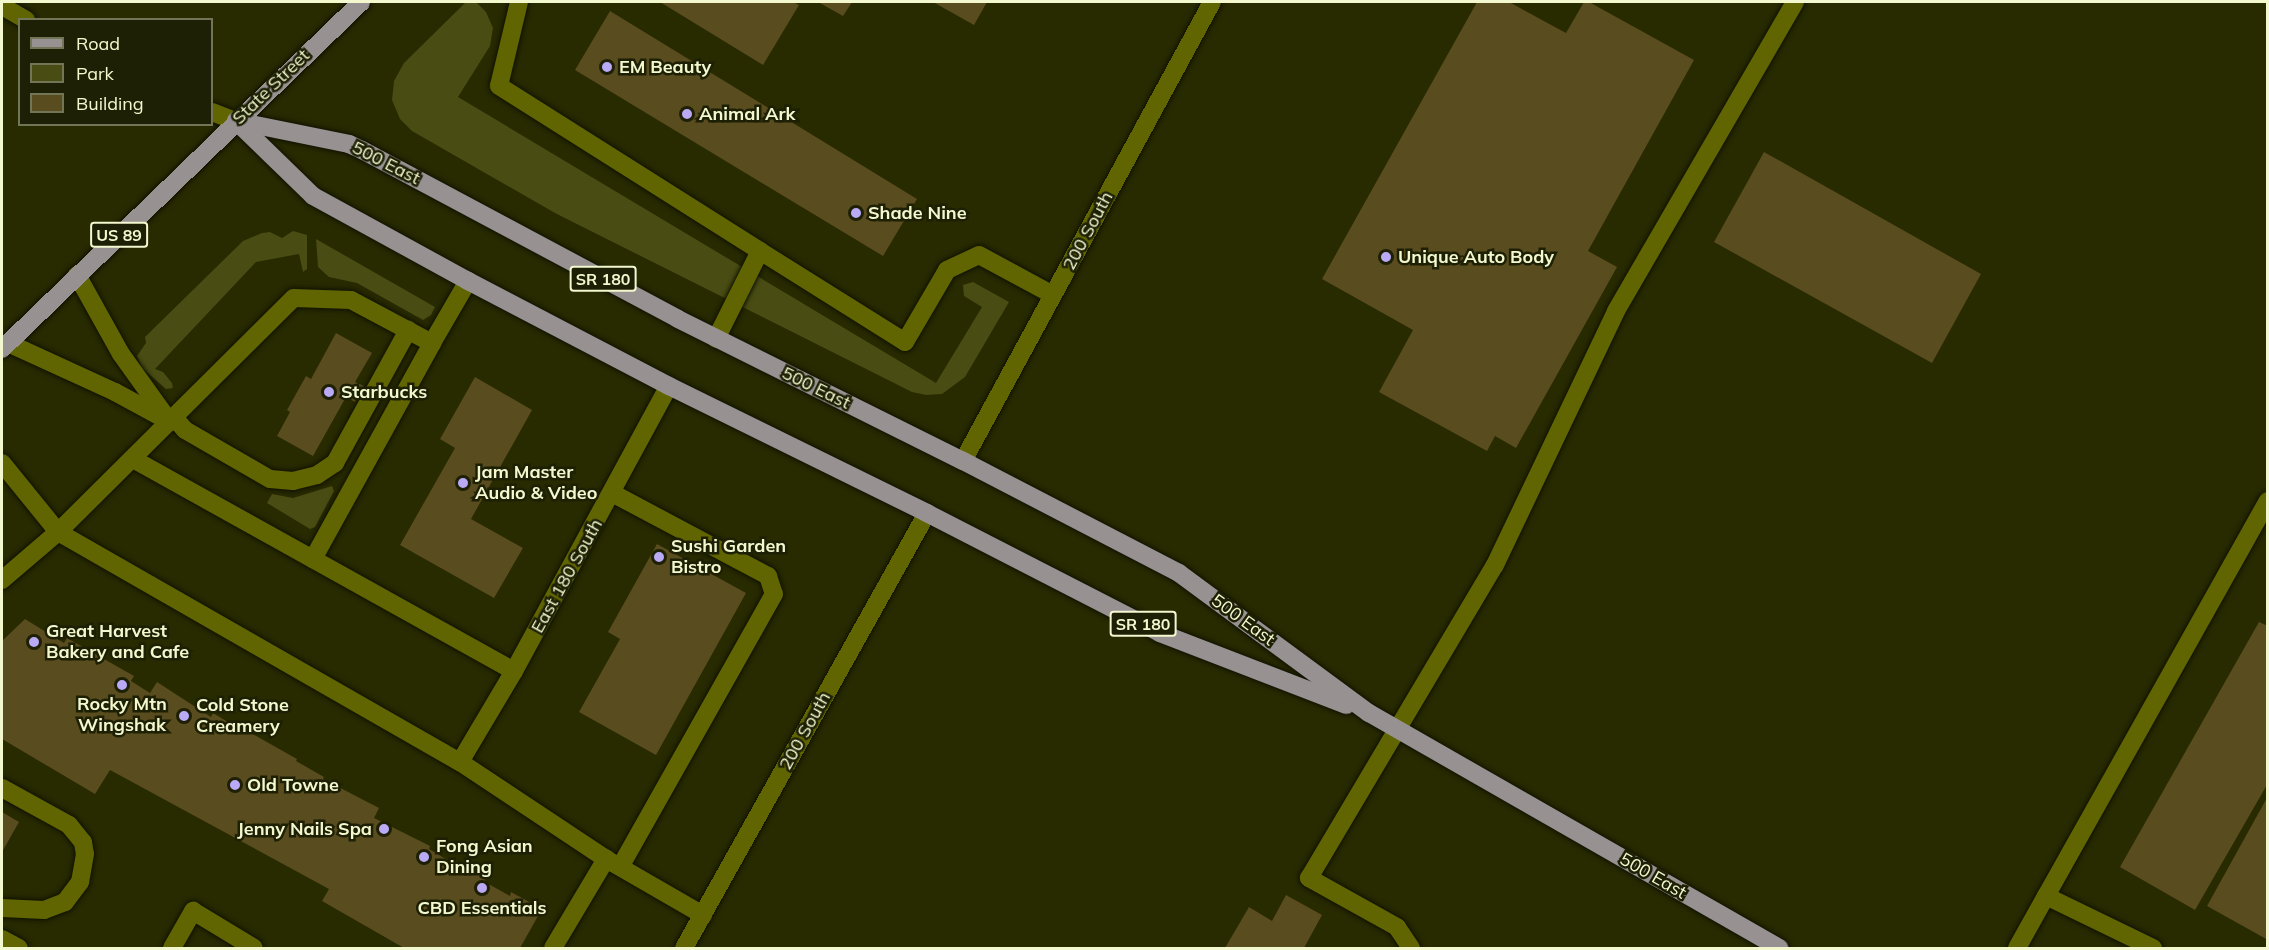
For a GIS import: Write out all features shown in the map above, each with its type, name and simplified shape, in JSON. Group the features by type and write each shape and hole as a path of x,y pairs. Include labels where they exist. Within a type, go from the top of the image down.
{"main road":[{"name":"State Street","path":"5,346 361,2"},
{"name":"500 East","path":"236,121 313,196 468,281 669,386 927,513 1160,633 1369,713"},
{"name":"500 East","path":"236,121 349,144 716,339 963,461 1179,573 1369,713 1780,948"}],"street":[{"path":"519,2 499,86 905,342 946,270 979,255 1053,295"},
{"name":"200 South","path":"963,461 1212,2"},
{"path":"1412,948 1397,927 1309,878 1329,840 1398,730 1495,565 1616,311 1795,2"},
{"path":"2,6 23,18"},
{"name":"500 East","path":"213,112 236,121"},
{"path":"716,339 760,251"},
{"path":"77,275 121,354 172,420"},
{"path":"313,559 468,281"},
{"path":"2,580 58,532 294,298 351,300 432,343"},
{"path":"5,346 115,392 172,420 185,430 270,479 293,481 317,475 335,462 408,330"},
{"name":"East 180 South","path":"460,762 514,671 669,386"},
{"path":"133,459 514,671"},
{"path":"2,463 58,532 460,762 613,863 703,915"},
{"path":"553,948 613,863 774,594 768,576 612,493"},
{"path":"2017,948 2268,501"},
{"name":"200 South","path":"684,948 927,513"},
{"path":"2,788 69,825 83,842 85,854 80,882 65,902 44,910 2,908"},
{"path":"2046,896 2152,948"},
{"path":"172,948 193,911 255,948"},
{"path":"2,939 19,948"}],"green space":[{"path":"466,2 476,2 486,12 493,28 490,46 458,97 936,383 982,307 964,296 963,285 973,282 1009,302 965,377 942,394 926,395 912,392 555,213 412,131 400,119 392,100 394,81 404,63"},
{"path":"293,231 307,235 307,269 303,272 299,254 256,262 155,369 163,372 172,383 173,388 166,389 142,368 137,356 146,343 145,337 243,241 270,232 282,238"},
{"path":"316,239 435,307 431,315 423,320 357,283 329,277 318,267"},
{"path":"332,486 334,491 315,527 310,529 267,503 272,494 293,498"}],"building":[{"path":"660,2 793,2 799,5 763,65"},
{"path":"818,2 852,2 843,16"},
{"path":"933,2 987,2 974,25"},
{"path":"1477,2 1509,2 1566,33 1584,2 1589,2 1694,60 1588,251 1617,267 1516,448 1495,436 1487,451 1379,392 1413,330 1322,279"},
{"path":"610,11 917,199 883,256 575,70"},
{"path":"1764,152 1981,274 1932,363 1714,242"},
{"name":"Starbucks","path":"336,333 372,353 355,382 364,386 355,402 346,397 313,456 277,436 290,412 287,410 306,376 311,379"},
{"name":"Jam Master Audio & Video","path":"475,377 532,410 471,519 523,548 494,598 400,545 455,448 440,439"},
{"path":"657,544 746,593 656,755 579,712 620,639 608,632"},
{"name":"Old Towne","path":"25,619 64,643 67,638 134,676 131,681 150,693 157,682 211,717 213,713 241,730 242,728 297,759 296,761 324,777 323,779 379,808 374,818 430,846 429,849 454,864 456,861 486,878 485,882 510,896 511,892 542,909 520,948 404,948 322,901 329,889 110,770 95,794 2,739 2,641"},
{"path":"2259,622 2268,626 2268,783 2195,910 2120,867"},
{"path":"2268,796 2268,940 2207,906"},
{"path":"2,812 19,822 2,852"},
{"path":"1286,895 1322,915 1304,948 1225,948 1249,907 1272,921"}],"place":[{"name":"EM Beauty","path":"607,67"},
{"name":"Animal Ark","path":"687,114"},
{"name":"Shade Nine","path":"856,213"},
{"name":"Unique Auto Body","path":"1386,257"},
{"name":"Starbucks","path":"329,392"},
{"name":"Jam Master Audio & Video","path":"463,483"},
{"name":"Sushi Garden Bistro","path":"659,557"},
{"name":"Great Harvest Bakery and Cafe","path":"34,642"},
{"name":"Rocky Mtn Wingshak","path":"122,685"},
{"name":"Cold Stone Creamery","path":"184,716"},
{"name":"Old Towne","path":"235,785"},
{"name":"Jenny Nails Spa","path":"384,829"},
{"name":"Fong Asian Dining","path":"424,857"},
{"name":"CBD Essentials","path":"482,888"}]}
